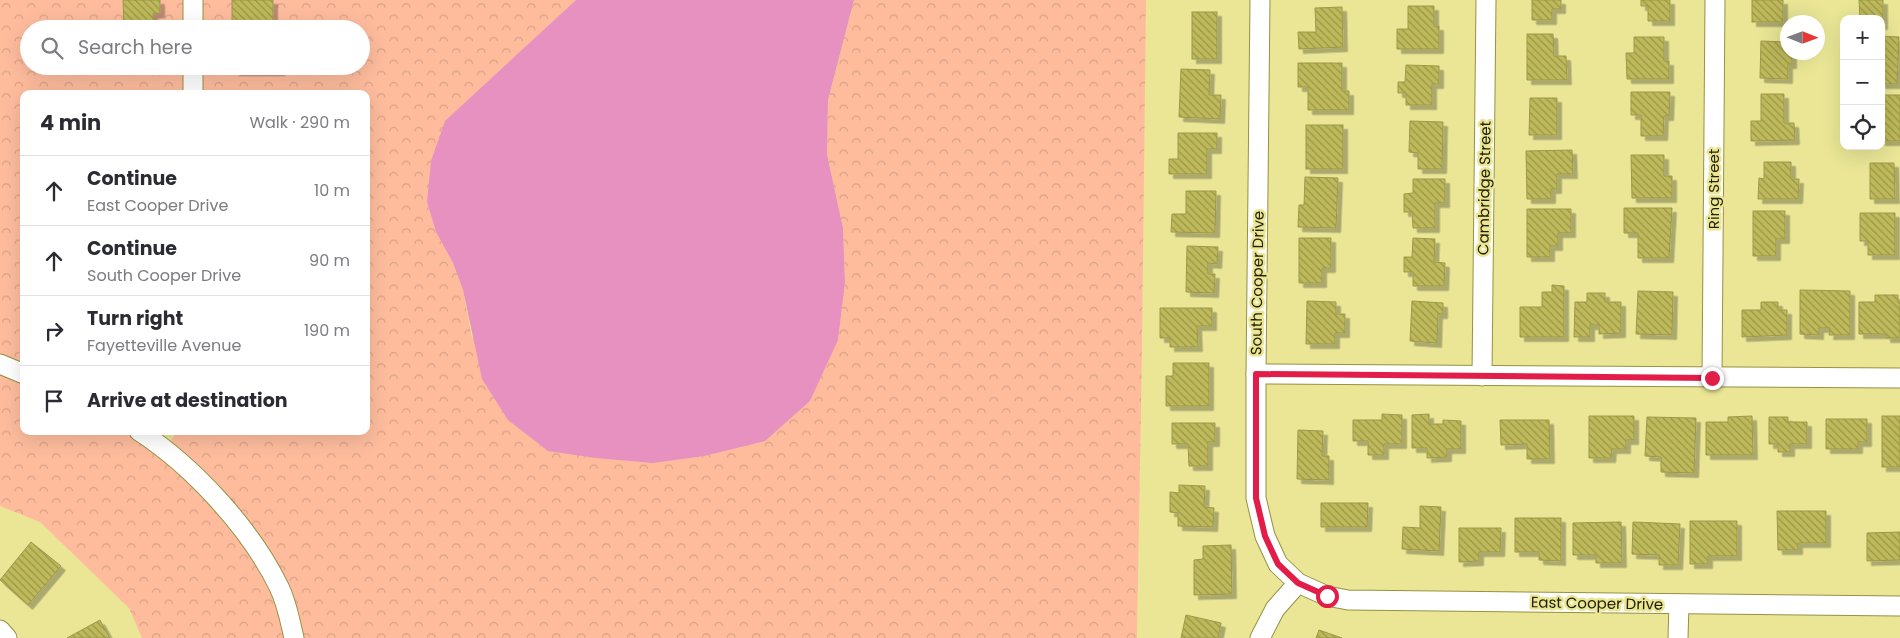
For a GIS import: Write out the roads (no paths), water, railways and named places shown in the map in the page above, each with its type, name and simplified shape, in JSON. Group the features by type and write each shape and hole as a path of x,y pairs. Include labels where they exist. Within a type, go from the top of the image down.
{"street":[{"path":"193,0 193,20"},
{"name":"South Cooper Drive","path":"1260,0 1256,498 1265,536 1278,564 1298,583"},
{"name":"Cambridge Street","path":"1482,376 1486,0"},
{"name":"Ring Street","path":"1712,378 1714,0"},
{"path":"193,75 193,90"},
{"path":"0,364 20,372"},
{"path":"1256,374 1900,378"},
{"path":"162,437 200,479 257,548 280,587 294,638"},
{"path":"1260,638 1275,609 1298,583"},
{"name":"East Cooper Drive","path":"1298,583 1327,596 1348,600 1900,606"},
{"path":"1678,604 1678,638"},
{"path":"0,630 7,638"}]}
